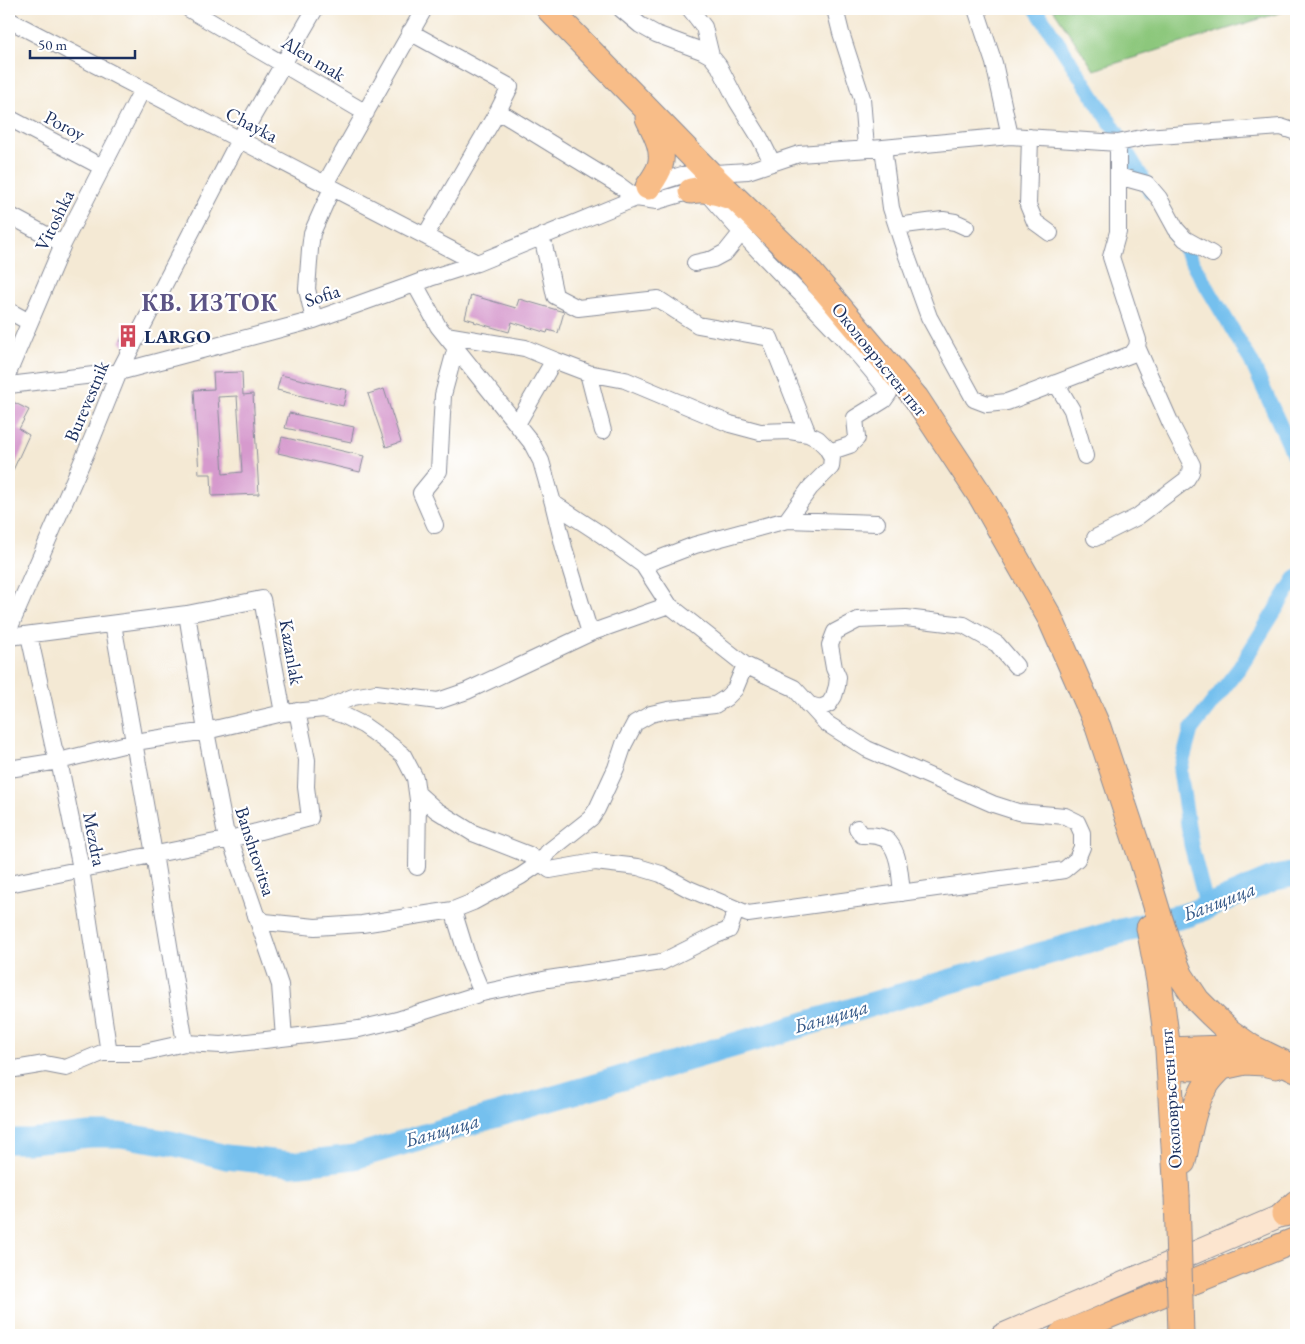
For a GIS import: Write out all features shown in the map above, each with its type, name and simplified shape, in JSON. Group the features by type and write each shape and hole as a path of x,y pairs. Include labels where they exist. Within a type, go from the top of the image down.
{"main road":[{"path":"549,9 641,104 702,185"},
{"path":"641,104 659,143 661,156 660,167 642,193"},
{"name":"Околовръстен път","path":"702,185 711,191 738,200 803,264 916,398 982,498 1050,618 1098,727 1140,864 1167,942 1170,978 1169,1059 1177,1195 1181,1335"},
{"path":"1170,978 1197,1000 1230,1032 1251,1048 1296,1069"},
{"path":"1169,1059 1251,1048"},
{"path":"1169,1059 1222,1067 1245,1062 1264,1063 1284,1068 1296,1076"},
{"path":"1177,1195 1191,1122 1206,1085 1222,1067"},
{"path":"1008,1333 1292,1209"},
{"path":"1061,1335 1296,1240"}],"street":[{"name":"Alen mak","path":"189,9 366,112"},
{"name":"Burevestnik","path":"9,629 119,372 238,140 315,9"},
{"path":"314,320 307,289 312,233 329,186 366,112 424,9"},
{"path":"620,9 640,25 656,34 711,56 719,66 772,162"},
{"path":"690,9 704,27 711,56"},
{"path":"835,9 862,98 866,148"},
{"path":"976,9 994,63 1010,136"},
{"name":"Chayka","path":"9,20 476,263"},
{"path":"410,32 510,87 425,236"},
{"name":"Vitoshka","path":"9,371 63,244 142,90"},
{"path":"498,111 620,186 642,193 657,202 702,185 799,154 1010,136 1118,143 1146,137 1281,126 1296,132"},
{"name":"Poroy","path":"9,118 102,167"},
{"path":"1030,137 1028,205 1035,222 1050,233"},
{"path":"883,148 891,208 929,318 974,400 987,404 1006,402 1132,354 1137,347 1138,340 1111,257 1132,180 1118,143"},
{"name":"Sofia","path":"9,385 119,372 314,320 476,263 642,193 663,181 682,176 702,185"},
{"path":"1132,180 1160,198 1176,229 1185,239 1212,254"},
{"path":"702,185 742,232 873,370 889,393 884,400 854,418 856,438 850,445 829,452"},
{"path":"9,215 63,244"},
{"path":"897,226 943,220 955,222 966,227"},
{"path":"695,263 713,259 726,252 742,232"},
{"path":"542,236 555,296 578,308 658,299 698,325 770,338 808,434"},
{"path":"415,284 438,326 531,442 541,461 564,548 590,633"},
{"path":"9,311 29,322"},
{"path":"451,341 524,348 588,373 624,380 738,426 760,432 790,431 808,434 818,439 832,457 831,467 810,488 787,520"},
{"path":"435,525 421,494 439,471 443,395 451,341"},
{"path":"1095,538 1137,517 1186,480 1191,472 1192,465 1171,424 1137,347"},
{"path":"517,424 554,360"},
{"path":"588,373 603,430"},
{"path":"1056,383 1072,410 1085,456"},
{"path":"417,793 436,810 473,833 529,855 550,870 595,862 638,866 661,874 687,888 748,914 1064,870 1077,859 1082,848 1082,833 1077,822 1065,816 1018,812 993,804 867,749 826,723 794,688 745,665 669,605 643,565 553,503"},
{"path":"643,565 695,545 787,520 877,523"},
{"name":"Kazanlak","path":"187,614 262,599 290,712 307,760 306,787 310,818 230,840"},
{"path":"9,769 59,761 135,742 206,731 290,712 324,709 353,697 376,694 438,701 467,692 590,633 669,605"},
{"path":"9,637 187,614"},
{"name":"Banshtovitsa","path":"187,614 206,731 225,830 280,984 284,1038"},
{"path":"807,704 820,708 829,704 834,696 838,677 834,668 830,645 834,632 858,620 906,618 964,625 997,644 1016,666"},
{"path":"114,624 185,1043"},
{"name":"Mezdra","path":"29,635 54,749 59,761 81,870 109,1053"},
{"path":"256,916 265,922 315,927 362,924 453,910 474,902 521,876 540,863 548,852 591,818 616,768 624,744 635,723 651,714 668,710 715,706 735,689 745,665"},
{"path":"324,709 343,715 363,725 403,755 415,778 418,867"},
{"path":"857,828 862,835 873,835 888,841 896,856 902,893"},
{"path":"9,884 230,840"},
{"path":"453,910 482,994"},
{"path":"9,1070 45,1064 66,1068 102,1053 140,1053 185,1043 222,1045 359,1029 397,1020 482,994 548,979 662,962 729,930 736,910"}],"green space":[{"path":"1053,9 1292,9 1094,70"}],"building":[{"path":"471,295 516,308 519,299 564,312 558,333 548,330 547,333 512,322 509,332 474,322 465,318"},
{"name":"LARGO","path":"128,326 136,329 126,346 120,342"},
{"path":"242,372 243,395 253,394 259,494 212,496 211,474 199,474 194,390 214,389 213,373","holes":["237,396 242,472 223,474 218,397"]},
{"path":"281,375 347,390 343,406 277,390"},
{"path":"384,389 401,442 386,447 368,394"},
{"path":"9,400 29,410 19,429 29,435 9,479"},
{"path":"289,413 354,427 351,442 285,428"},
{"path":"282,437 364,456 360,472 278,453"}],"waterway":[{"path":"1036,9 1118,134"},
{"path":"1125,149 1150,191"},
{"path":"1173,230 1251,361 1296,460"},
{"path":"1207,907 1191,845 1180,771 1191,730 1240,667 1296,577"},
{"name":"Банщица","path":"9,1141 30,1141 90,1135 120,1135 171,1143 226,1157 292,1164 354,1157 1114,933 1190,914 1275,878 1296,874"}],"place":[{"name":"LARGO","path":"128,336"}],"district":[{"name":"КВ. ИЗТОК","path":"210,303"}]}
